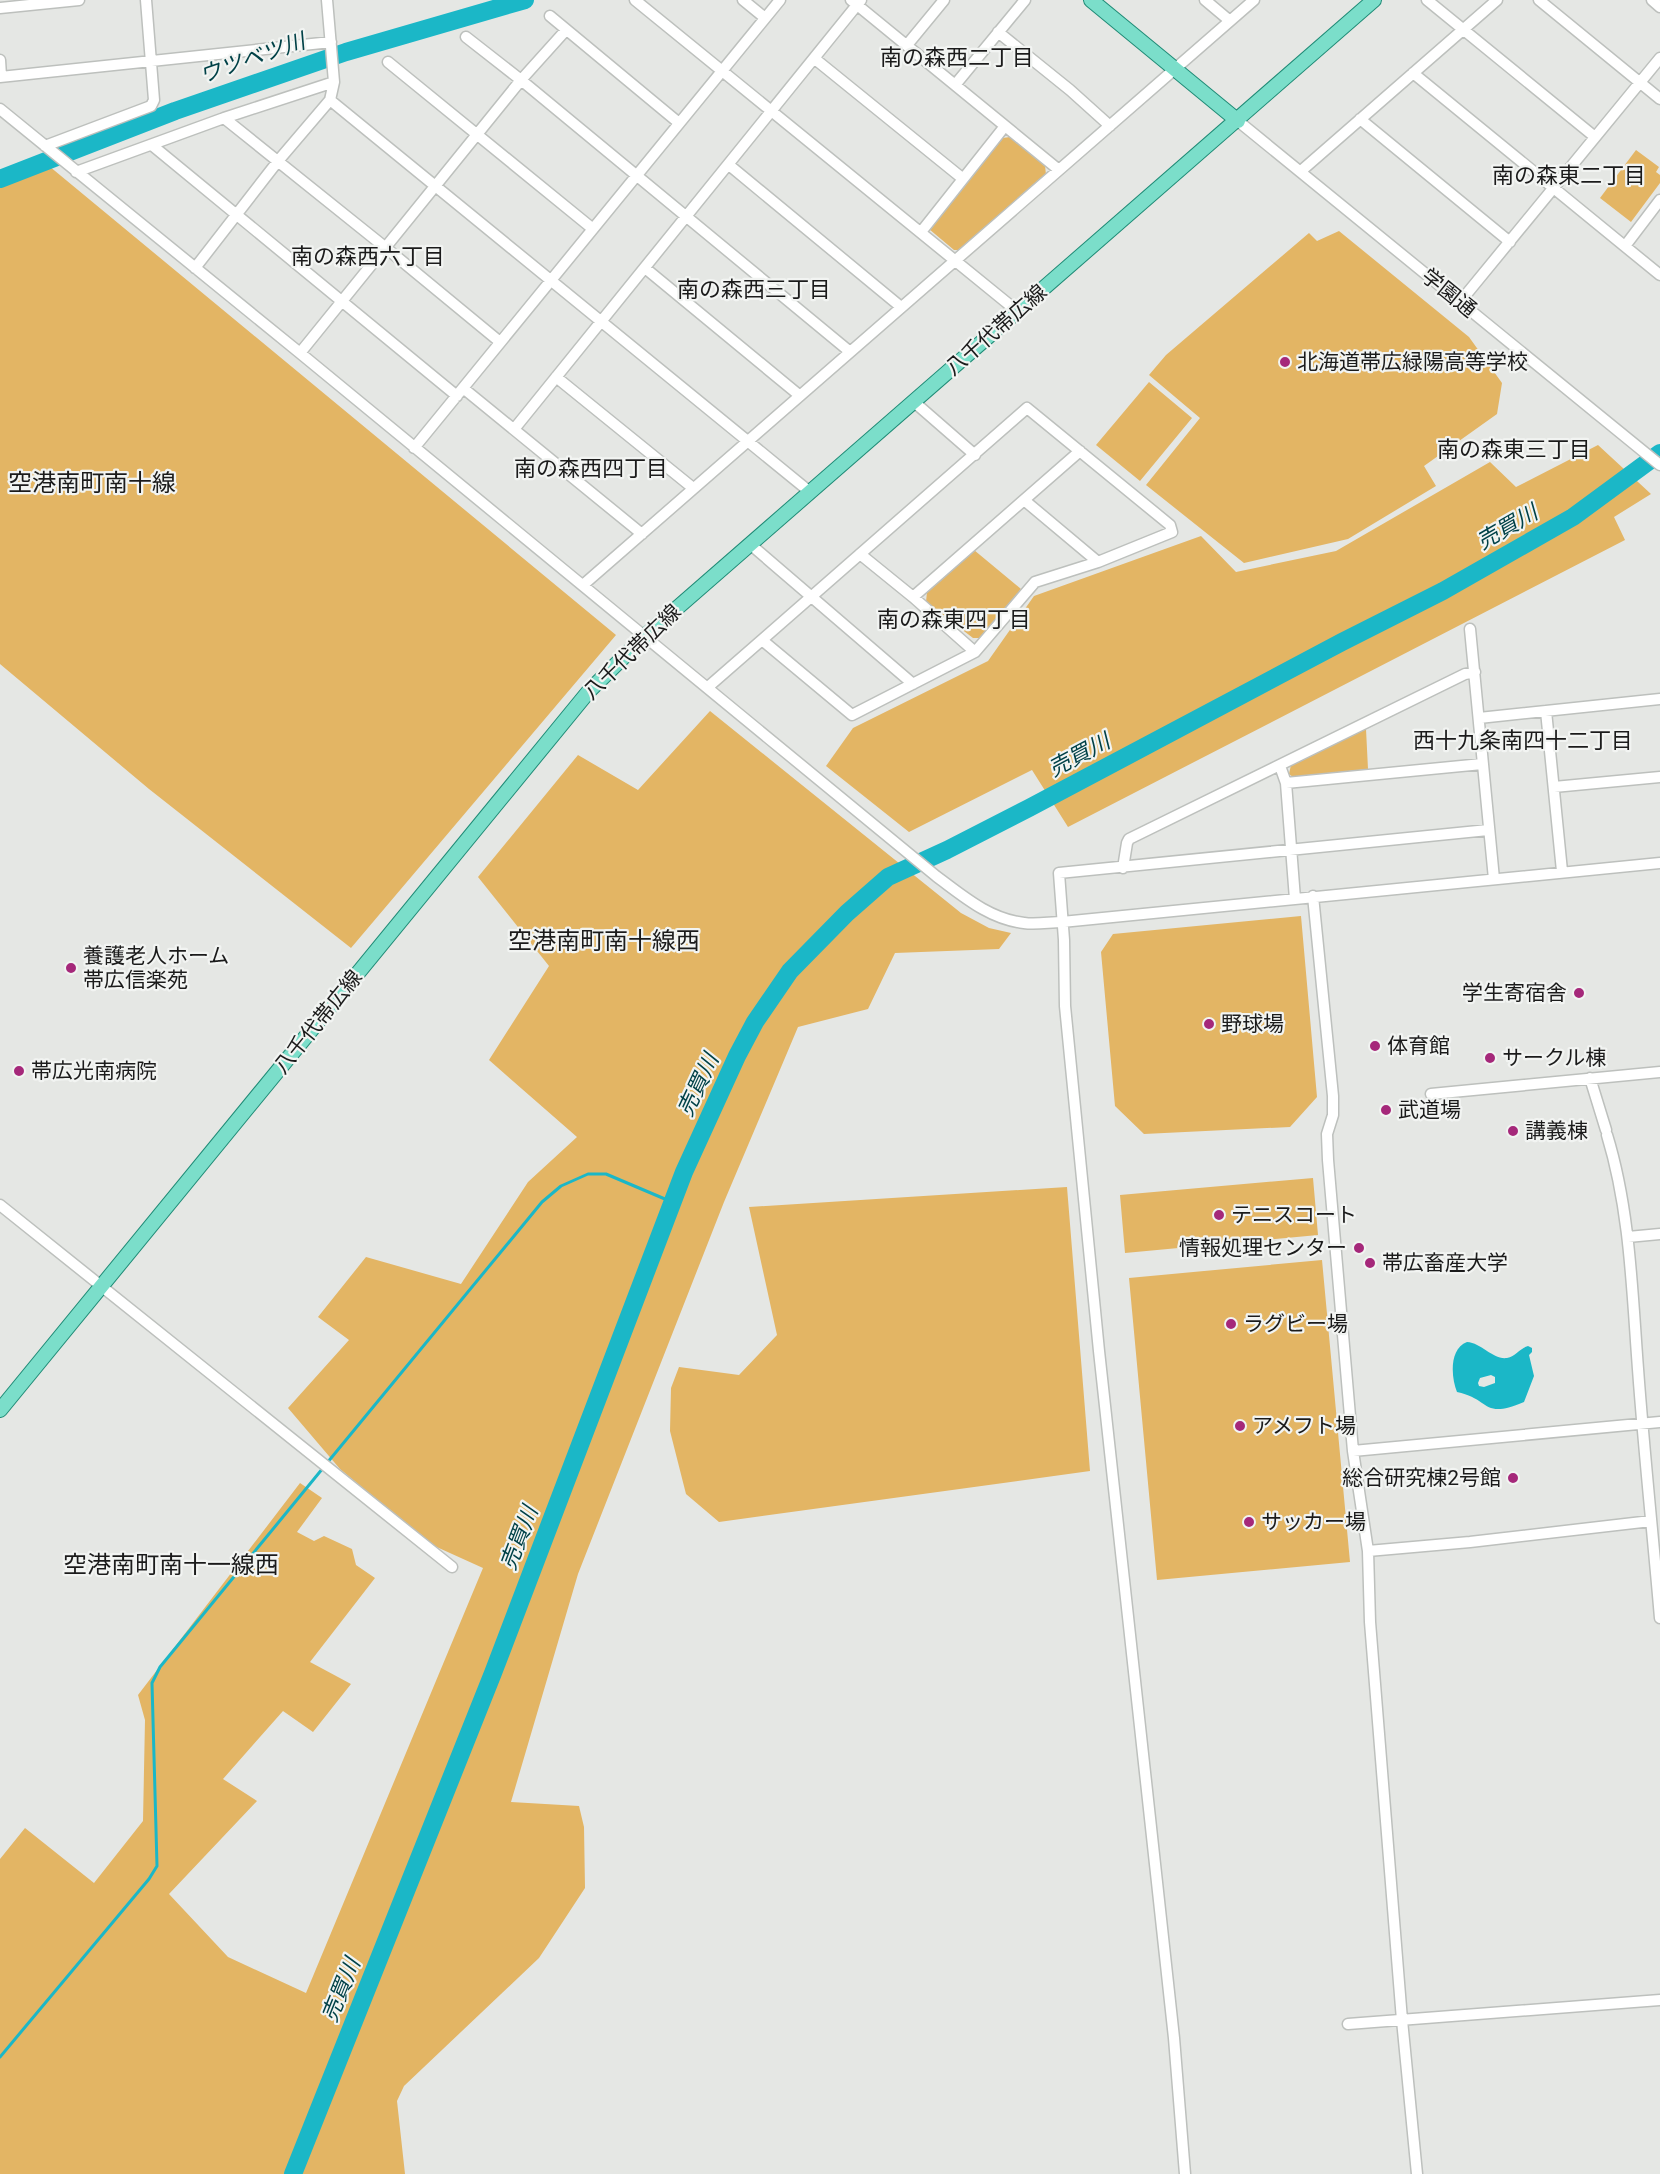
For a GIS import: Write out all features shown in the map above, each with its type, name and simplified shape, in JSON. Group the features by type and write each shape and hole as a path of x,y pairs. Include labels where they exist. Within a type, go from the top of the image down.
{"main road":[{"path":"1091,0 1238,121"},
{"name":"八千代帯広線","path":"0,1410 589,691 645,636 1374,0"}],"street":[{"path":"0,8 79,0"},
{"path":"47,147 152,106 154,100 146,0"},
{"path":"195,268 278,161 330,100 334,77 327,0"},
{"path":"635,0 1017,311"},
{"path":"743,0 765,18"},
{"path":"414,448 780,0"},
{"path":"907,45 944,0"},
{"path":"955,85 1024,0"},
{"path":"1205,0 1230,21"},
{"path":"583,585 1254,0"},
{"path":"1427,0 1595,137"},
{"path":"1300,171 1497,0"},
{"path":"1539,0 1660,99"},
{"path":"1652,0 1660,7"},
{"path":"515,428 815,59 856,2 1059,171"},
{"path":"550,16 679,123"},
{"path":"300,353 479,135 521,80 566,30"},
{"path":"998,32 1070,90 1110,126"},
{"path":"466,37 849,351"},
{"path":"0,60 1,76 331,46"},
{"path":"1460,302 1660,58"},
{"path":"815,59 962,178"},
{"path":"388,62 593,230"},
{"path":"1413,73 1660,275"},
{"path":"76,172 153,146 334,77"},
{"path":"330,100 810,492"},
{"path":"0,109 936,876 978,907 1026,924 1062,922 1660,862"},
{"path":"224,118 500,342"},
{"path":"1360,119 1510,242"},
{"name":"学園通","path":"1238,121 1660,465"},
{"path":"921,232 1005,126"},
{"path":"153,146 341,302 460,392 515,428 642,534"},
{"path":"729,165 901,307"},
{"path":"1625,246 1660,200"},
{"path":"645,268 799,395"},
{"path":"556,377 693,488"},
{"path":"913,401 975,454"},
{"path":"708,687 1027,408 1170,525 1172,532 1098,562 1035,582 975,652 852,715 762,640"},
{"path":"913,597 1080,451"},
{"path":"1024,500 1098,562"},
{"path":"750,544 913,684"},
{"path":"860,554 975,652"},
{"path":"1470,629 1494,879"},
{"path":"1123,868 1129,839 1465,674 1474,672"},
{"path":"1479,718 1660,699"},
{"path":"1546,711 1562,872"},
{"path":"1286,783 1482,764"},
{"path":"1280,765 1286,783 1295,898"},
{"path":"1554,787 1660,777"},
{"path":"1185,2174 1174,2038 1099,1351 1066,1018 1059,873 1488,830"},
{"path":"1313,896 1333,1096 1333,1115 1327,1134 1328,1158 1353,1451 1368,1551 1371,1632 1402,2020 1417,2174"},
{"path":"1431,1094 1660,1072"},
{"path":"1590,1078 1617,1167 1628,1237 1660,1618"},
{"path":"0,1205 452,1567"},
{"path":"1628,1237 1660,1234"},
{"path":"1353,1451 1660,1422"},
{"path":"1368,1551 1470,1542 1651,1521"},
{"path":"1348,2024 1660,2000"}],"shaded area":[{"path":"1010,137 1045,165 1046,175 960,250 954,250 929,229 1003,138"},
{"path":"1636,150 1659,167 1656,172 1660,175 1660,183 1631,222 1600,198"},
{"path":"49,166 616,635 351,948 149,789 0,664 0,188"},
{"name":"北海道帯広緑陽高等学校","path":"1339,231 1469,337 1502,383 1497,414 1424,466 1436,486 1348,539 1244,563 1146,485 1200,418 1149,375 1166,355 1309,233 1317,241"},
{"path":"1149,382 1192,418 1140,481 1096,445"},
{"path":"1598,445 1651,494 1614,517 1625,540 1068,827 1032,770 909,832 826,766 853,728 988,661 1034,596 1201,536 1236,572 1336,551 1490,462 1516,487"},
{"path":"974,550 1021,589 981,638 973,638 926,602 927,592"},
{"path":"710,711 961,913 989,928 1011,933 999,949 895,953 868,1009 798,1027 724,1202 578,1574 511,1802 579,1806 584,1827 585,1888 539,1958 404,2086 397,2101 405,2174 0,2174 0,1859 25,1828 94,1883 143,1821 145,1720 138,1695 300,1483 322,1498 297,1532 314,1541 324,1536 352,1549 356,1565 375,1578 310,1662 351,1684 313,1732 283,1711 223,1779 257,1801 169,1894 228,1957 306,1993 483,1568 430,1544 340,1469 288,1408 349,1340 318,1317 366,1257 461,1284 528,1182 577,1137 489,1060 549,966 478,877 578,755 638,790"},
{"path":"1366,729 1368,769 1293,777 1289,774 1291,765"},
{"name":"野球場","path":"1301,916 1317,1097 1290,1127 1144,1134 1115,1106 1101,952 1113,934"},
{"name":"テニスコート","path":"1313,1178 1318,1235 1125,1253 1120,1195"},
{"path":"1067,1187 1090,1471 719,1522 686,1494 670,1431 671,1388 679,1367 739,1375 777,1335 749,1207"},
{"path":"1322,1260 1350,1562 1157,1580 1129,1278"}],"water":[{"path":"1467,1342 1472,1343 1502,1358 1510,1357 1528,1346 1532,1348 1529,1355 1534,1376 1524,1402 1493,1409 1468,1395 1457,1392 1453,1364 1454,1357 1461,1346","holes":["1491,1375 1495,1377 1495,1383 1484,1387 1479,1386 1480,1378"]}],"waterway":[{"name":"ウツベツ川","path":"0,179 175,111 346,52 525,0"},
{"name":"売買川","path":"293,2174 493,1673 684,1172 737,1056 755,1022 790,971 847,913 888,877 1029,808 1443,591 1573,517 1660,453"},
{"path":"327,1463 542,1202 561,1186 588,1174 606,1174 672,1202"},
{"path":"0,2057 149,1879 157,1866 152,1683 160,1667 323,1468"}],"place":[{"name":"北海道帯広緑陽高等学校","path":"1285,362"},
{"name":"養護老人ホーム 帯広信楽苑","path":"71,968"},
{"name":"学生寄宿舎","path":"1579,993"},
{"name":"野球場","path":"1209,1024"},
{"name":"体育館","path":"1375,1046"},
{"name":"サークル棟","path":"1490,1058"},
{"name":"帯広光南病院","path":"19,1071"},
{"name":"武道場","path":"1386,1110"},
{"name":"講義棟","path":"1513,1131"},
{"name":"テニスコート","path":"1219,1215"},
{"name":"情報処理センター","path":"1359,1248"},
{"name":"帯広畜産大学","path":"1370,1263"},
{"name":"ラグビー場","path":"1231,1324"},
{"name":"アメフト場","path":"1240,1426"},
{"name":"総合研究棟2号館","path":"1513,1478"},
{"name":"サッカー場","path":"1249,1522"}],"district":[{"name":"南の森西二丁目","path":"957,57"},
{"name":"南の森東二丁目","path":"1569,175"},
{"name":"南の森西六丁目","path":"368,256"},
{"name":"南の森西三丁目","path":"754,289"},
{"name":"南の森東三丁目","path":"1514,449"},
{"name":"南の森西四丁目","path":"591,468"},
{"name":"空港南町南十線","path":"92,483"},
{"name":"南の森東四丁目","path":"954,619"},
{"name":"西十九条南四十二丁目","path":"1523,740"},
{"name":"空港南町南十線西","path":"604,941"},
{"name":"空港南町南十一線西","path":"171,1565"}]}
